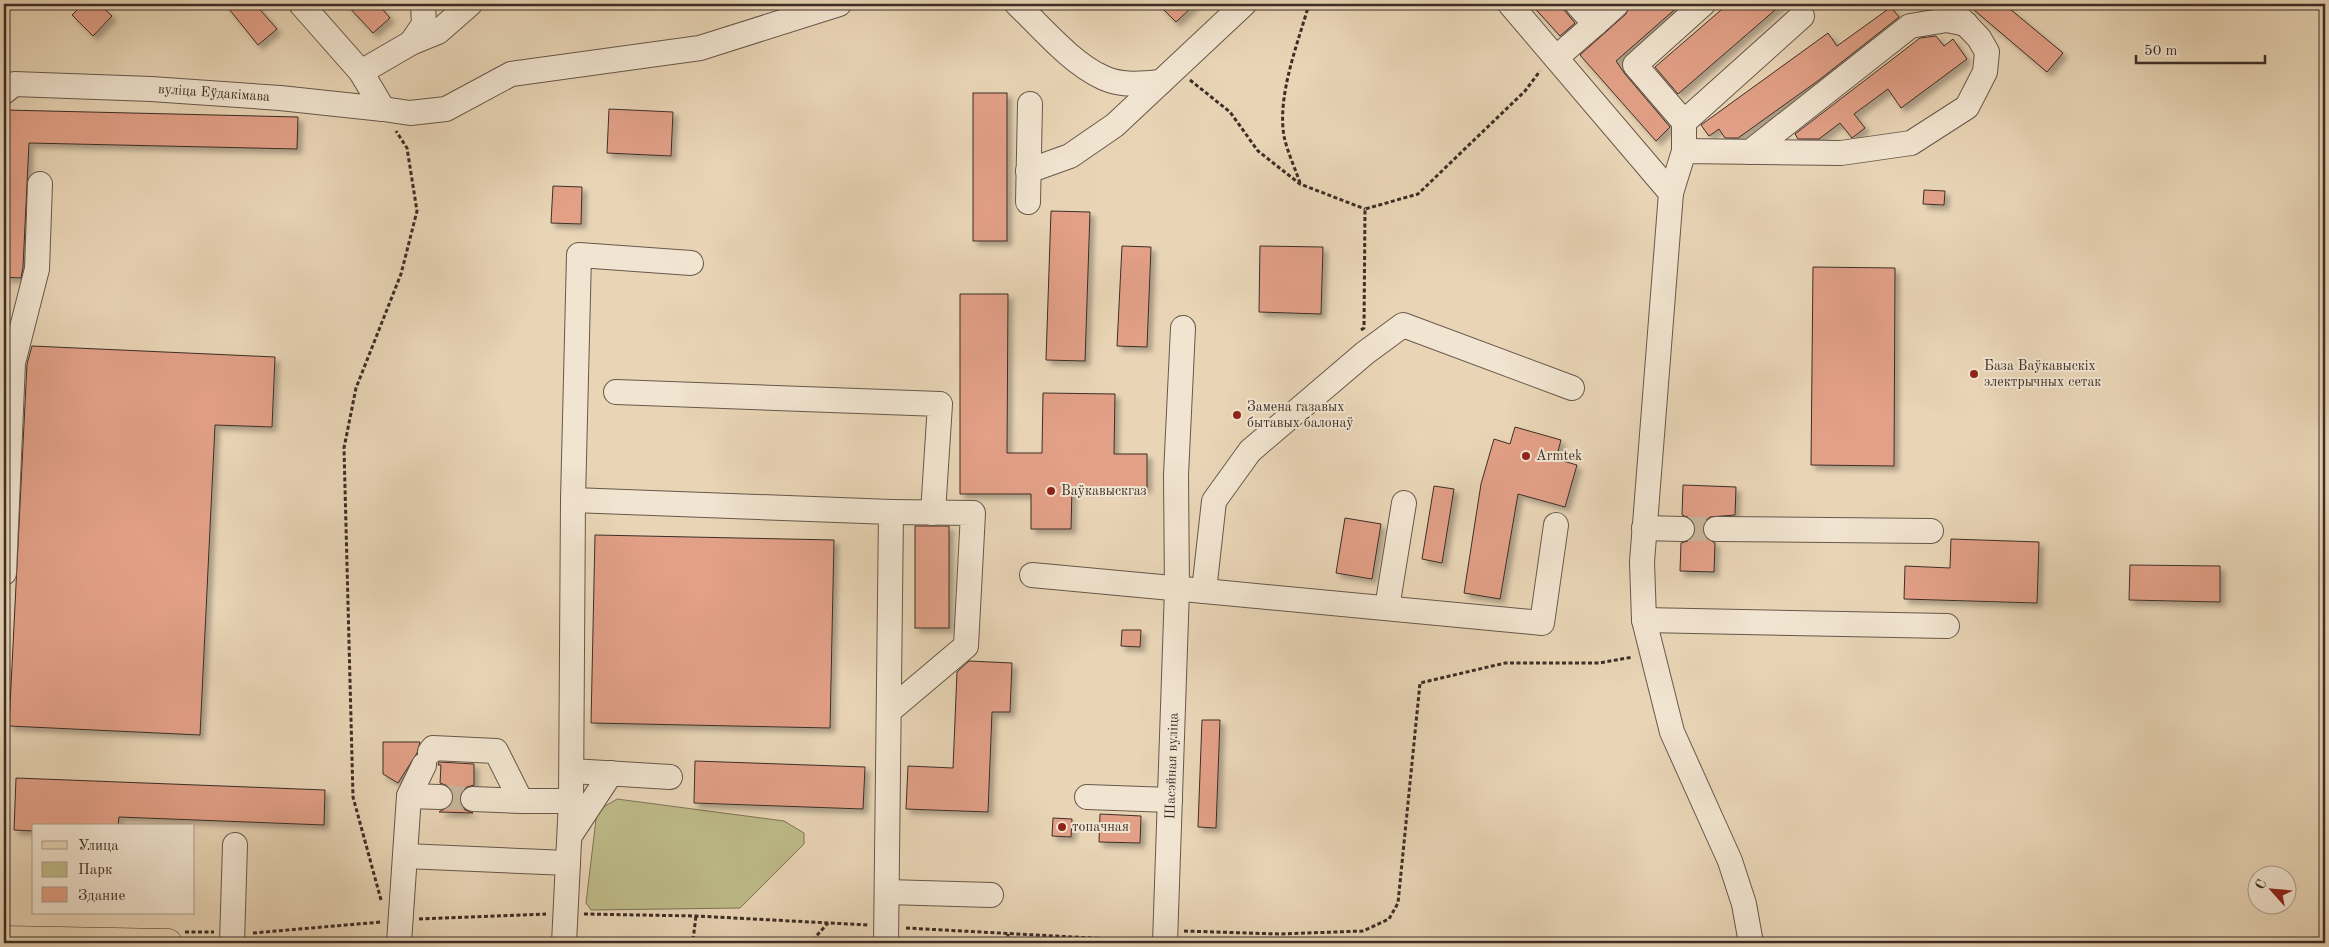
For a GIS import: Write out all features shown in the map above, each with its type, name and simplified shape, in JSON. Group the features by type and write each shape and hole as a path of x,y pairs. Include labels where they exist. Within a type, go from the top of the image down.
{"main road":[{"path":"4,940 168,943"}],"street":[{"path":"300,4 362,72 383,109"},
{"path":"411,43 424,24 424,4"},
{"path":"362,72 411,43 438,32 470,4"},
{"name":"вуліца Еўдакімава","path":"4,92 14,84 151,89 280,98 410,113 446,109 512,74 700,48 840,4"},
{"path":"1016,4 1079,63 1105,79 1136,85 1167,77"},
{"path":"1028,171 1070,156 1115,125 1244,4"},
{"path":"1510,4 1549,64 1671,193"},
{"path":"1577,4 1594,24"},
{"path":"1549,64 1616,4"},
{"path":"1703,4 1635,65 1684,122 1684,151 1671,193 1644,528 1642,562 1644,620 1672,732 1730,861 1744,904 1751,943"},
{"path":"1684,151 1841,153 1911,142 1966,107 1985,72 1987,52 1980,38 1946,4"},
{"path":"1684,122 1802,16"},
{"path":"1750,152 1910,26 1946,20 1966,24"},
{"path":"1028,202 1030,104"},
{"path":"4,573 13,363 37,269 40,184"},
{"path":"564,943 572,771 573,500 579,255 691,263"},
{"path":"1204,591 1214,501 1250,450 1364,353 1403,325 1572,388"},
{"name":"Шасэйная вуліца","path":"1165,937 1177,589 1176,498 1183,328"},
{"path":"616,392 940,404 934,513"},
{"path":"1176,498 1214,501"},
{"path":"573,500 891,512 973,513 966,646 889,711"},
{"path":"1387,608 1404,502"},
{"path":"886,943 891,512"},
{"path":"1032,575 1542,623 1556,525"},
{"path":"1644,528 1682,529"},
{"path":"1716,529 1931,532"},
{"path":"1644,620 1947,626"},
{"path":"399,943 409,796 433,748 496,751 521,801"},
{"path":"572,771 670,777"},
{"path":"570,836 611,773"},
{"path":"409,796 440,798"},
{"path":"1087,797 1170,800"},
{"path":"473,799 571,801"},
{"path":"232,943 235,845"},
{"path":"405,856 568,863"},
{"path":"887,892 991,895"}],"path":[{"path":"1300,184 1284,136 1283,110 1289,78 1309,4"},
{"path":"1167,77 1195,84 1230,112 1258,151 1300,184 1365,209 1418,194 1525,91 1549,64"},
{"path":"382,905 353,797 344,448 356,388 402,274 416,210 407,148 383,109"},
{"path":"1358,333 1364,328 1365,209"},
{"path":"1165,937 1362,931 1389,919 1398,903 1420,683 1505,663 1599,663 1637,656"},
{"path":"696,916 693,942 811,942 828,923"},
{"path":"1008,934 1008,943"}],"green space":[{"path":"617,799 784,821 804,833 804,844 740,908 591,910 586,903 597,811"}],"building":[{"path":"83,4 99,4 112,16 93,36 72,15"},
{"path":"225,4 255,4 277,29 258,45"},
{"path":"346,4 378,4 390,18 373,33"},
{"path":"1158,4 1195,4 1176,22"},
{"path":"1531,4 1559,4 1575,23 1560,36"},
{"path":"1630,4 1681,4 1616,61 1670,127 1656,141 1580,55 1626,14"},
{"path":"1728,4 1782,4 1678,94 1655,67"},
{"path":"1967,4 2004,4 2063,53 2047,72"},
{"path":"1891,7 1899,17 1819,80 1738,138 1725,138 1719,129 1709,136 1701,125 1828,33 1837,46"},
{"path":"1936,36 1944,46 1953,39 1967,59 1901,108 1888,89 1854,114 1865,128 1852,138 1840,123 1819,139 1798,139 1795,134 1920,38"},
{"path":"973,93 1007,93 1007,241 973,241"},
{"path":"609,109 673,112 671,156 607,153"},
{"path":"5,110 298,117 297,149 29,143 21,278 4,277"},
{"path":"553,186 582,187 581,224 551,223"},
{"path":"1924,190 1945,191 1944,205 1923,204"},
{"path":"1051,211 1090,212 1085,361 1046,360"},
{"path":"1122,246 1151,247 1147,347 1117,346"},
{"path":"1260,246 1323,247 1321,314 1259,312"},
{"path":"1813,267 1895,268 1894,466 1811,465"},
{"path":"960,294 1008,294 1007,453 1042,453 1043,393 1115,394 1114,454 1147,454 1147,488 1072,488 1071,529 1031,529 1031,494 960,494"},
{"path":"32,346 275,357 272,427 215,425 200,735 9,726 27,364"},
{"path":"1515,427 1561,440 1556,459 1577,465 1565,507 1518,494 1500,599 1464,593 1481,484 1494,439 1510,444"},
{"path":"1683,485 1736,487 1735,515 1710,517 1704,522 1702,528 1704,536 1715,543 1714,572 1680,571 1681,543 1693,537 1696,529 1690,518 1682,515"},
{"path":"1434,486 1454,489 1442,563 1422,559"},
{"path":"1345,518 1381,524 1372,579 1336,573"},
{"path":"915,526 949,526 949,628 915,628"},
{"path":"595,535 834,540 830,728 591,723"},
{"path":"1951,539 2039,542 2037,603 1904,599 1905,566 1950,568"},
{"path":"2130,565 2220,566 2220,602 2129,600"},
{"path":"1122,630 1141,630 1140,647 1121,646"},
{"path":"969,661 1012,663 1010,712 992,712 988,812 906,809 908,766 953,768 957,672"},
{"path":"1202,720 1220,720 1216,828 1198,827"},
{"path":"383,742 420,742 417,753 398,783 383,774"},
{"path":"695,761 865,767 863,809 694,803"},
{"path":"439,762 474,764 474,785 462,791 459,799 465,810 473,813 439,812 451,805 454,797 448,786 440,783 441,765 438,765"},
{"path":"16,778 325,790 324,825 119,817 118,824 32,824 32,831 14,830"},
{"path":"1100,814 1141,816 1140,843 1099,842"},
{"name":"топачная","path":"1053,818 1072,819 1071,837 1052,836"}],"tunnel":[{"path":"1682,529 1716,529"},
{"path":"440,797 473,799"}],"place":[{"name":"База Ваўкавыскіх электрычных сетак","path":"1974,374"},
{"name":"Замена газавых бытавых балонаў","path":"1237,415"},
{"name":"Armtek","path":"1526,456"},
{"name":"Ваўкавыскгаз","path":"1051,491"},
{"name":"топачная","path":"1062,827"}]}
